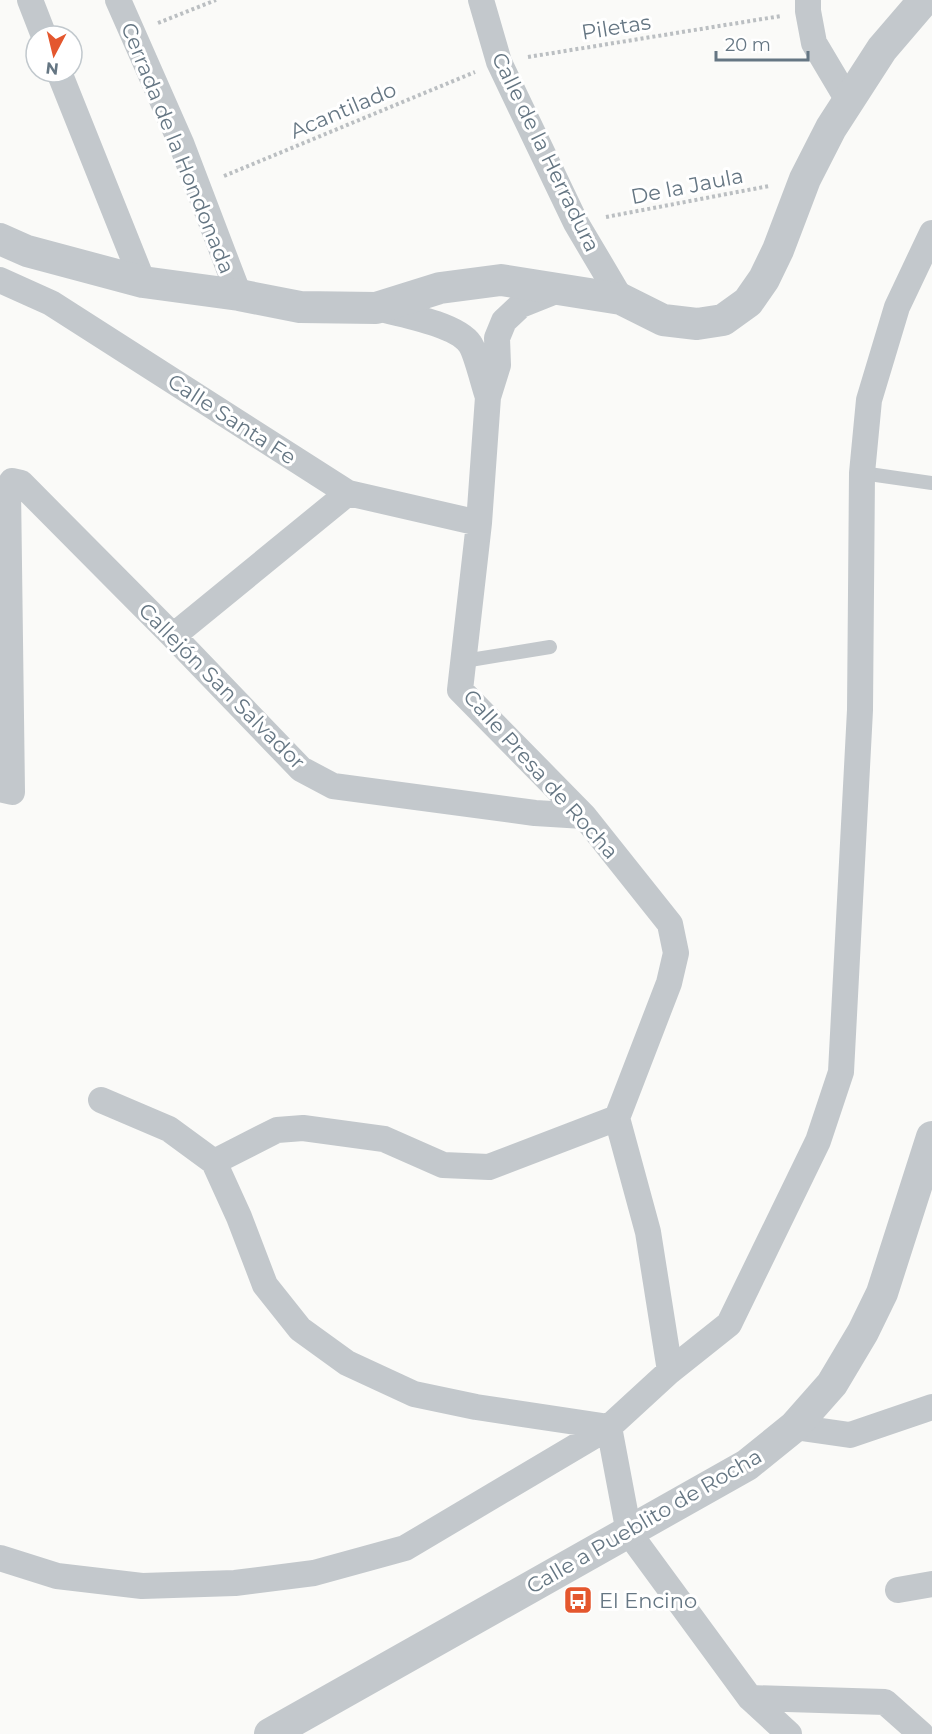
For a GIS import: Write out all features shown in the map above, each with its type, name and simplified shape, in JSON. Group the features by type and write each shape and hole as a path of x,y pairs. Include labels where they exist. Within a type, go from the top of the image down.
{"street":[{"path":"30,0 39,24"},
{"name":"Cerrada de la Hondonada","path":"118,0 198,187 239,296"},
{"name":"Calle de la Herradura","path":"481,0 499,62 576,223 621,299"},
{"path":"0,239 27,250 143,282 300,307 376,308 440,288 501,280 621,299 663,320 697,324 723,320 748,302 764,279 778,250 805,179 831,128 882,49 924,0"},
{"path":"808,6 814,43 849,102"},
{"path":"64,84 143,282"},
{"path":"0,1558 57,1576 142,1587 235,1583 314,1573 405,1548 609,1426 670,1371 729,1324 818,1141 841,1071 860,710 862,473 869,400 897,307 932,233"},
{"name":"Calle Santa Fe","path":"0,280 51,303 348,493 479,523"},
{"name":"Calle Presa de Rocha","path":"561,290 521,305 504,321 497,338 498,365 488,397 479,523 460,690 584,816 670,924 676,953 669,983 617,1118"},
{"name":"Calle Presa de Rocha","path":"376,308 434,323 455,332 470,344 488,397"},
{"name":"Callejón San Salvador","path":"0,789 12,792 8,488 12,481 21,483 302,769 333,786 535,813 584,816"},
{"path":"173,636 348,493"},
{"path":"101,1100 168,1129 214,1162 239,1217 265,1285 300,1329 347,1363 414,1394 476,1407 609,1426"},
{"path":"214,1162 277,1130 303,1128 384,1139 443,1165 489,1167 617,1118 648,1232 670,1371"},
{"name":"Calle a Pueblito de Rocha","path":"270,1734 747,1465 794,1427 832,1384 863,1332 882,1293 932,1137"},
{"path":"794,1427 850,1435 932,1407"},
{"path":"609,1426 629,1533 750,1698 789,1734"},
{"path":"898,1590 932,1584"},
{"path":"750,1698 885,1702 921,1734"}],"lane":[{"path":"862,473 932,483"},
{"path":"464,661 550,647"}],"path":[{"path":"131,33 216,0"},
{"name":"Piletas","path":"499,62 808,6"},
{"name":"Acantilado","path":"198,187 499,62"},
{"name":"De la Jaula","path":"576,223 805,179"}],"place":[{"name":"El Encino","path":"578,1600"}]}
